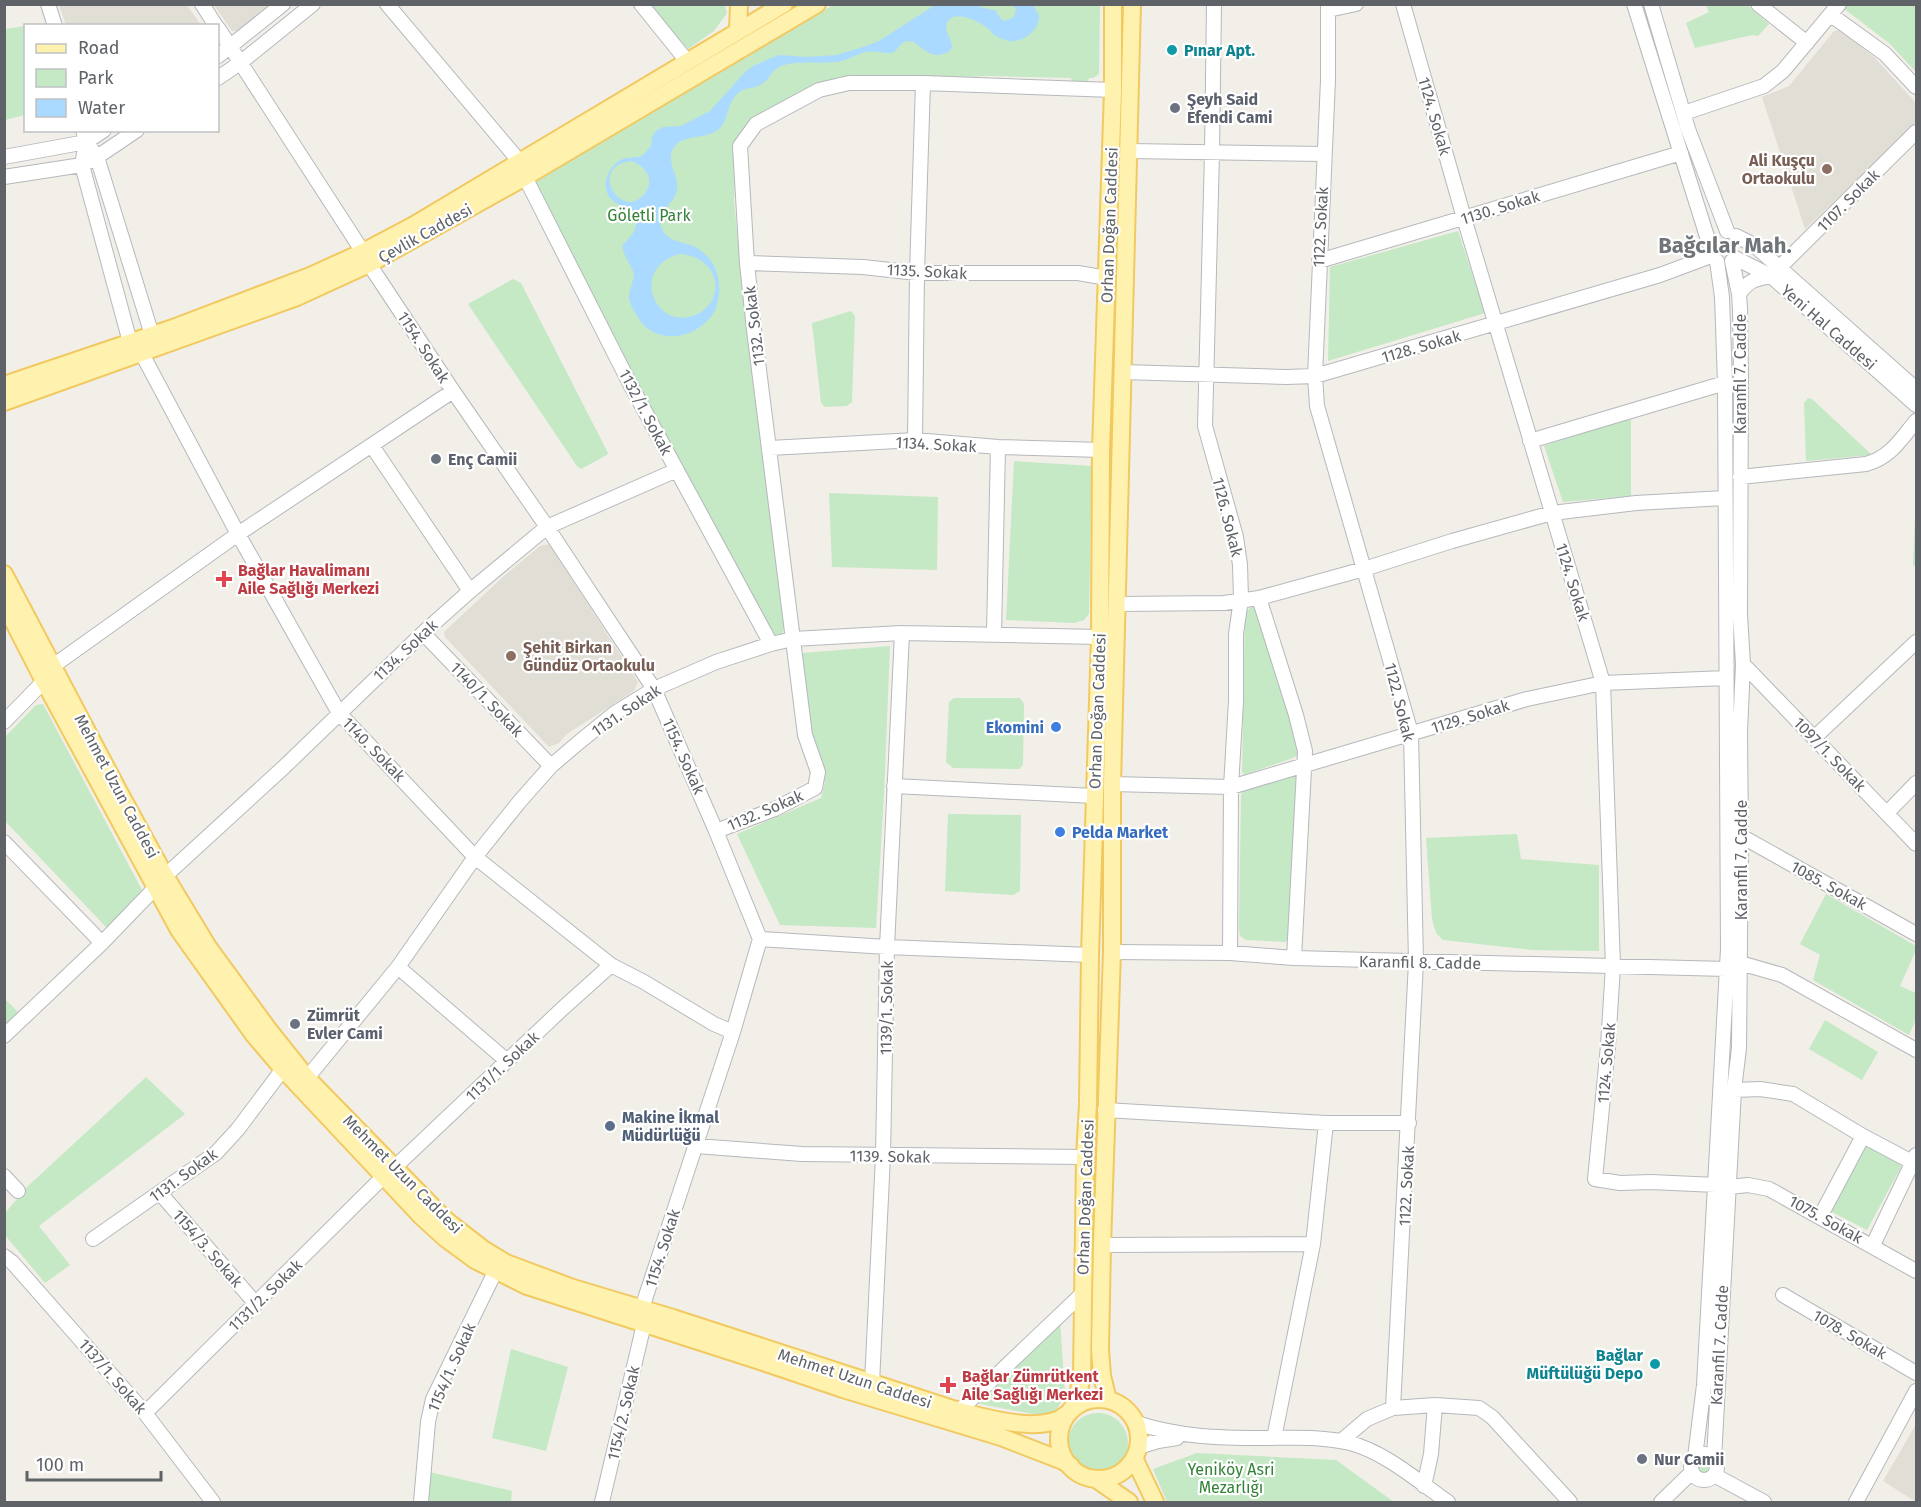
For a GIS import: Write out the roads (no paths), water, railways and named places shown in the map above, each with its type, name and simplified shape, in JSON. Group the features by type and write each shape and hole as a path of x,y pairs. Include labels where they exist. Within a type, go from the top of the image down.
{"main road":[{"path":"738,31 739,4"},
{"name":"Çevlik Caddesi","path":"523,170 687,61 784,4"},
{"name":"Çevlik Caddesi","path":"4,385 297,297 817,4"},
{"name":"Orhan Doğan Caddesi","path":"1068,1414 1079,1393 1082,1376 1085,1157 1100,637 1101,450 1113,90 1113,4"},
{"path":"1108,1400 1102,1376 1100,1349 1105,1110 1112,952 1112,784 1132,4"},
{"name":"Çevlik Caddesi","path":"4,402 136,347 152,335 310,276 366,258"},
{"path":"4,574 49,673 160,882 179,930 254,1035 283,1069 390,1172 421,1216 445,1238 495,1272 527,1286 643,1316 760,1361 1001,1437 1071,1466"},
{"path":"4,603 49,673"},
{"name":"Mehmet Uzun Caddesi","path":"160,882 268,1029 307,1078 390,1172 490,1254 506,1263 643,1316 872,1383 959,1412 992,1420 1031,1425 1046,1424 1068,1414"},
{"path":"1096,1479 1118,1474 1127,1467 1136,1453 1139,1434 1136,1423 1129,1412 1119,1404 1097,1399 1076,1406 1068,1414 1062,1424 1060,1446 1064,1457 1078,1473 1096,1479 1129,1503"},
{"path":"1136,1453 1155,1503"}],"street":[{"path":"48,4 54,24"},
{"name":"1154. Sokak","path":"202,4 215,24"},
{"path":"219,55 283,4"},
{"path":"296,4 312,6"},
{"name":"1132/1. Sokak","path":"387,4 523,170 629,382 771,644"},
{"path":"641,4 687,61"},
{"name":"1126. Sokak","path":"1214,4 1205,426 1236,537 1241,599 1236,634 1236,701 1231,787 1230,953"},
{"path":"1328,8 1356,4"},
{"name":"1124. Sokak","path":"1403,4 1464,218 1603,683 1612,966 1608,1046 1595,1179"},
{"name":"Karanfil 7. Cadde","path":"1634,4 1712,253 1722,297 1725,383 1726,678 1734,966 1739,1048 1695,1457"},
{"path":"1651,4 1684,113 1716,206 1731,234 1740,246 1740,251 1734,259 1724,263 1712,253 1712,236 1716,233 1731,234 1754,245 1775,272 1917,389"},
{"path":"1758,4 1807,43"},
{"path":"219,77 312,6"},
{"name":"1122. Sokak","path":"1328,8 1328,80 1315,376 1317,406 1411,733 1416,962 1393,1408"},
{"path":"1684,113 1764,86 1783,71 1835,10 1885,54 1917,87"},
{"name":"1154. Sokak","path":"219,30 453,391 547,527 654,689 760,939 643,1316"},
{"name":"1132. Sokak","path":"716,831 775,808 815,788 818,772 805,735 754,330 747,263 740,146 756,124 819,90 849,83 923,83 1113,90"},
{"path":"915,440 923,83"},
{"path":"4,177 82,165 134,132"},
{"name":"1107. Sokak","path":"1775,272 1917,132"},
{"path":"4,156 84,136"},
{"path":"84,136 97,157 152,335"},
{"path":"82,165 84,136"},
{"path":"1129,151 1324,154"},
{"name":"1130. Sokak","path":"1319,261 1681,153"},
{"name":"1140. Sokak","path":"82,165 136,347 339,713 475,857 611,965 714,1024 733,1032"},
{"path":"107,255 122,240"},
{"name":"1128. Sokak","path":"1123,372 1315,376 1660,275 1712,253"},
{"name":"Karanfil 7. Cadde","path":"1714,1458 1723,1186 1741,836 1740,732 1743,664 1740,615 1741,376 1739,294 1734,259"},
{"name":"Yeni Hal Caddesi","path":"1734,259 1775,272 1917,405"},
{"name":"1135. Sokak","path":"747,263 863,267 917,273 1078,273 1107,278"},
{"path":"1739,294 1744,286 1755,279 1775,272"},
{"path":"1530,441 1725,383"},
{"path":"4,722 49,673 238,534 453,391"},
{"path":"1740,477 1878,461 1888,454 1917,421"},
{"name":"1134. Sokak","path":"770,448 915,440 998,447 1101,450"},
{"path":"372,446 470,591"},
{"path":"994,634 998,447"},
{"name":"1134. Sokak","path":"4,1036 102,943 160,882 470,591 547,527 677,470"},
{"path":"1117,604 1224,603 1259,598 1364,569 1452,540 1552,513 1636,502 1724,498"},
{"path":"1259,598 1305,751 1294,958"},
{"name":"1140/1. Sokak","path":"423,633 552,766"},
{"name":"1131. Sokak","path":"307,1078 398,967 475,857 520,801 552,766 615,714 654,689 716,662 793,639 902,633 1100,637"},
{"name":"1139/1. Sokak","path":"872,1383 883,1156 887,947 902,633"},
{"path":"1814,738 1917,642"},
{"name":"1097/1. Sokak","path":"1743,664 1917,844"},
{"name":"1129. Sokak","path":"1112,784 1231,787 1527,699 1603,683 1726,678"},
{"path":"1887,813 1917,783"},
{"path":"894,786 1094,796"},
{"name":"1085. Sokak","path":"1741,836 1917,934"},
{"path":"4,842 102,943"},
{"path":"760,939 887,947 1090,955"},
{"name":"Karanfil 8. Cadde","path":"1112,952 1230,953 1294,958 1416,962 1734,966 1782,975 1916,1049"},
{"name":"1131/1. Sokak","path":"390,1172 611,965"},
{"path":"398,967 507,1061"},
{"name":"1131. Sokak","path":"93,1239 216,1154 238,1129 283,1069"},
{"path":"1734,1090 1760,1089 1792,1094 1863,1136 1914,1159 1873,1245"},
{"path":"1105,1110 1326,1123 1409,1123"},
{"path":"1274,1438 1313,1244 1326,1123"},
{"path":"1820,1217 1863,1136"},
{"name":"1139. Sokak","path":"696,1146 802,1154 1085,1157"},
{"name":"1131/2. Sokak","path":"145,1413 390,1172"},
{"path":"4,1176 18,1191"},
{"name":"1075. Sokak","path":"1595,1179 1620,1183 1748,1185 1769,1189 1917,1270"},
{"name":"1154/3. Sokak","path":"160,1193 256,1304"},
{"path":"1102,1245 1313,1244"},
{"name":"1137/1. Sokak","path":"4,1256 12,1262 145,1413 213,1503"},
{"name":"1154/1. Sokak","path":"421,1503 428,1422 434,1399 495,1272"},
{"path":"959,1412 1082,1294"},
{"name":"1078. Sokak","path":"1783,1295 1917,1373"},
{"name":"1154/2. Sokak","path":"602,1503 643,1316"},
{"path":"1856,1503 1917,1391"},
{"path":"1424,1486 1431,1454 1435,1405"},
{"path":"1341,1441 1367,1419 1393,1408 1435,1405 1479,1408 1492,1417 1570,1503"},
{"path":"1136,1423 1164,1432 1191,1436 1319,1437 1352,1443 1377,1453 1448,1503"},
{"path":"1136,1453 1158,1441 1191,1436"},
{"path":"1707,1454 1714,1458 1717,1467 1711,1478 1702,1480 1694,1476 1691,1464 1695,1457 1707,1454"},
{"path":"1661,1503 1692,1472"},
{"path":"1714,1475 1764,1503"}],"water":[{"path":"935,5 977,5 995,10 1005,21 1014,17 1016,10 1014,5 1033,5 1039,17 1036,27 1029,35 1019,40 1009,41 997,37 978,22 956,16 946,24 952,47 950,51 941,55 934,55 908,41 892,53 868,52 828,63 794,63 781,66 762,84 740,92 731,103 721,127 710,134 683,140 673,149 671,159 677,189 661,217 662,229 668,236 693,246 708,257 713,264 719,281 716,308 704,324 686,334 664,336 651,331 640,321 629,300 634,275 622,246 634,232 636,222 630,212 613,201 606,189 606,180 613,167 622,159 642,156 651,146 652,137 656,131 663,127 681,126 710,111 746,71 755,65 779,55 806,57 837,55 879,41","holes":["630,161 644,169 649,183 645,193 636,201 627,202 613,191 610,182 611,173 617,166","680,254 697,258 710,269 714,276 715,293 711,302 698,314 679,318 667,314 658,306 653,295 652,283 655,271 665,261"]}],"place":[{"name":"Pınar Apt.","path":"1172,50"},
{"name":"Şeyh Said Efendi Cami","path":"1175,108"},
{"name":"Ali Kuşçu Ortaokulu","path":"1827,169"},
{"name":"Enç Camii","path":"436,459"},
{"name":"Bağlar Havalimanı Aile Sağlığı Merkezi","path":"224,579"},
{"name":"Şehit Birkan Gündüz Ortaokulu","path":"511,656"},
{"name":"Ekomini","path":"1056,727"},
{"name":"Pelda Market","path":"1060,832"},
{"name":"Zümrüt Evler Cami","path":"295,1024"},
{"name":"Makine İkmal Müdürlüğü","path":"610,1126"},
{"name":"Bağlar Müftülüğü Depo","path":"1655,1364"},
{"name":"Bağlar Zümrütkent Aile Sağlığı Merkezi","path":"948,1385"},
{"name":"Nur Camii","path":"1642,1459"}],"district":[{"name":"Bağcılar Mah.","path":"1725,245"}],"park label":[{"name":"Göletli Park","path":"649,215"},
{"name":"Yeniköy Asri Mezarlığı","path":"1231,1478"}]}
